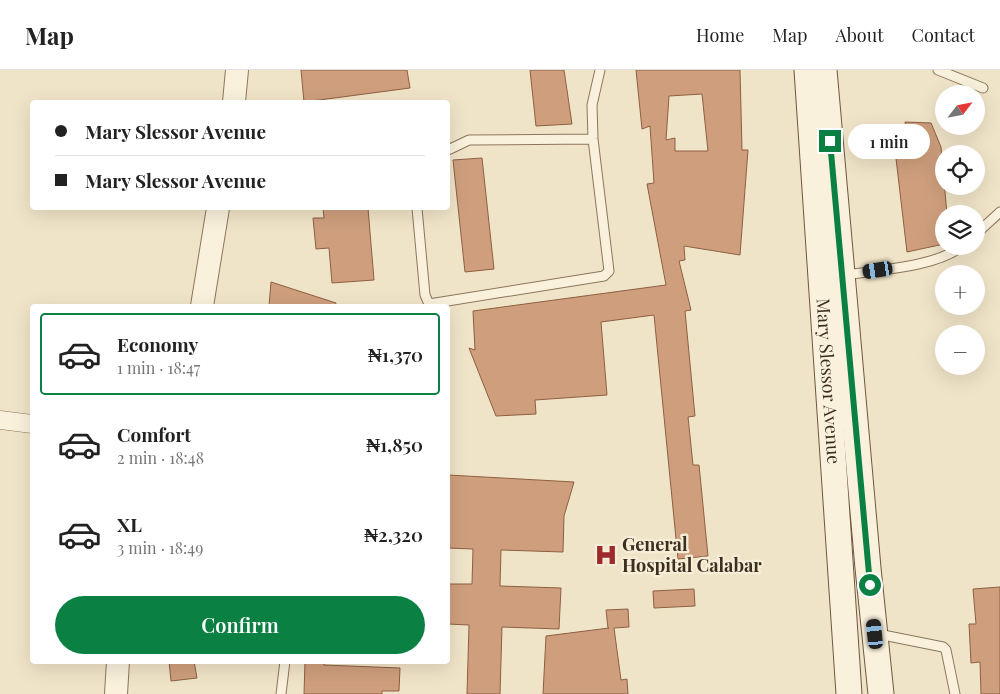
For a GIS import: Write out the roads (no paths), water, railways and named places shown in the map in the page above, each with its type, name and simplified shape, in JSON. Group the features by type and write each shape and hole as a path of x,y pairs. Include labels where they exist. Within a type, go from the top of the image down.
{"main road":[{"name":"Mary Slessor Avenue","path":"806,70 849,694"},
{"name":"Mary Slessor Avenue","path":"824,70 882,694"}],"street":[{"path":"234,100 237,70"},
{"path":"202,304 218,210"},
{"path":"0,420 30,424"},
{"path":"116,694 118,664"}],"lane":[{"path":"417,210 425,295 429,304 604,276 609,271 593,139 592,105 600,70"},
{"path":"938,70 976,85"},
{"path":"450,149 469,140 593,139"},
{"path":"985,226 1000,212"},
{"path":"842,276 934,261 949,255"},
{"path":"875,634 943,647 946,650 955,694"},
{"path":"281,694 285,664"}],"place":[{"name":"General Hospital Calabar","path":"606,555"}]}
